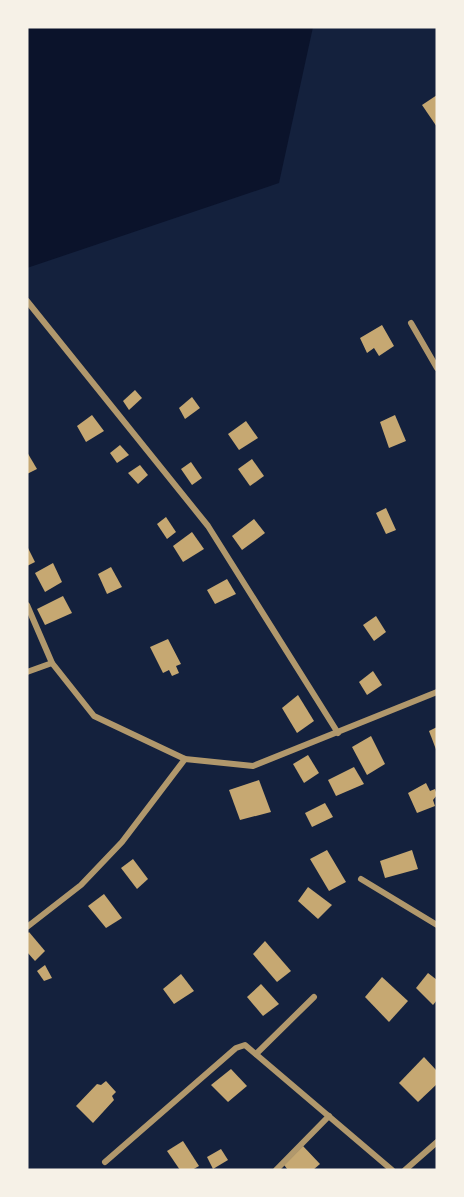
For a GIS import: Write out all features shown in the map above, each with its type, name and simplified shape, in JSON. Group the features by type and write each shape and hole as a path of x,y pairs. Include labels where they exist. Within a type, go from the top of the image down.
{"street":[{"path":"27,301 208,526 338,733"},
{"path":"411,323 437,368"},
{"path":"27,604 52,663 94,716 185,759 253,766 437,692"},
{"path":"27,672 52,663"},
{"path":"27,927 81,885 122,842 185,759"},
{"path":"361,879 437,925"},
{"path":"256,1054 314,997"},
{"path":"105,1162 236,1048 245,1045 392,1170"},
{"path":"276,1170 329,1116"},
{"path":"405,1170 437,1142"}],"water":[{"path":"27,27 313,27 279,183 27,268"}],"building":[{"path":"437,95 437,127 422,105"},
{"path":"382,325 394,346 379,356 374,348 367,353 360,338"},
{"path":"135,390 142,398 129,410 123,401"},
{"path":"192,397 200,408 185,419 179,408"},
{"path":"92,415 104,431 86,442 77,426"},
{"path":"395,415 406,441 389,448 380,422"},
{"path":"246,421 258,438 239,450 228,434"},
{"path":"120,445 129,455 117,463 110,453"},
{"path":"27,452 37,469 27,474"},
{"path":"252,459 264,476 250,486 238,469"},
{"path":"191,462 202,478 192,485 181,469"},
{"path":"140,465 148,475 138,484 128,473"},
{"path":"386,508 396,530 386,534 376,513"},
{"path":"166,517 176,532 167,539 157,524"},
{"path":"254,519 265,533 242,550 232,536"},
{"path":"192,532 204,549 183,562 173,546"},
{"path":"27,546 35,562 27,566"},
{"path":"53,563 62,582 45,592 35,573"},
{"path":"111,567 122,587 107,594 98,574"},
{"path":"227,579 236,594 215,604 207,590"},
{"path":"63,596 72,613 45,625 37,609"},
{"path":"376,616 386,632 374,641 363,625"},
{"path":"168,639 181,664 176,666 179,673 172,676 169,670 163,673 150,647"},
{"path":"373,671 382,685 367,695 359,682"},
{"path":"298,695 314,721 297,733 282,708"},
{"path":"437,727 437,752 429,731"},
{"path":"371,736 385,764 367,775 352,747"},
{"path":"308,755 319,773 304,783 293,764"},
{"path":"354,767 364,784 336,796 328,780"},
{"path":"259,780 271,812 240,820 229,790"},
{"path":"426,783 430,791 435,789 437,795 433,800 435,806 417,813 408,793"},
{"path":"325,803 333,817 312,827 305,813"},
{"path":"327,850 346,882 329,891 310,859"},
{"path":"412,850 418,869 385,878 380,861"},
{"path":"133,859 148,879 137,889 121,868"},
{"path":"308,887 332,905 318,919 298,901"},
{"path":"104,894 122,918 106,928 88,906"},
{"path":"29,932 45,951 35,961 27,952"},
{"path":"265,941 291,971 277,982 253,954"},
{"path":"45,965 52,978 44,981 37,971"},
{"path":"428,973 437,980 437,1000 433,1005 416,988"},
{"path":"181,974 194,991 174,1004 163,989"},
{"path":"382,977 408,1001 389,1022 365,997"},
{"path":"261,984 279,1004 263,1016 247,997"},
{"path":"424,1057 437,1071 437,1084 418,1102 399,1083"},
{"path":"231,1069 247,1086 228,1102 211,1085"},
{"path":"106,1081 116,1092 112,1096 114,1100 93,1123 76,1106 97,1084 101,1085"},
{"path":"183,1141 199,1166 192,1170 180,1170 167,1151"},
{"path":"303,1146 320,1164 313,1170 288,1170 284,1165"},
{"path":"221,1149 228,1160 213,1169 207,1157"}]}
